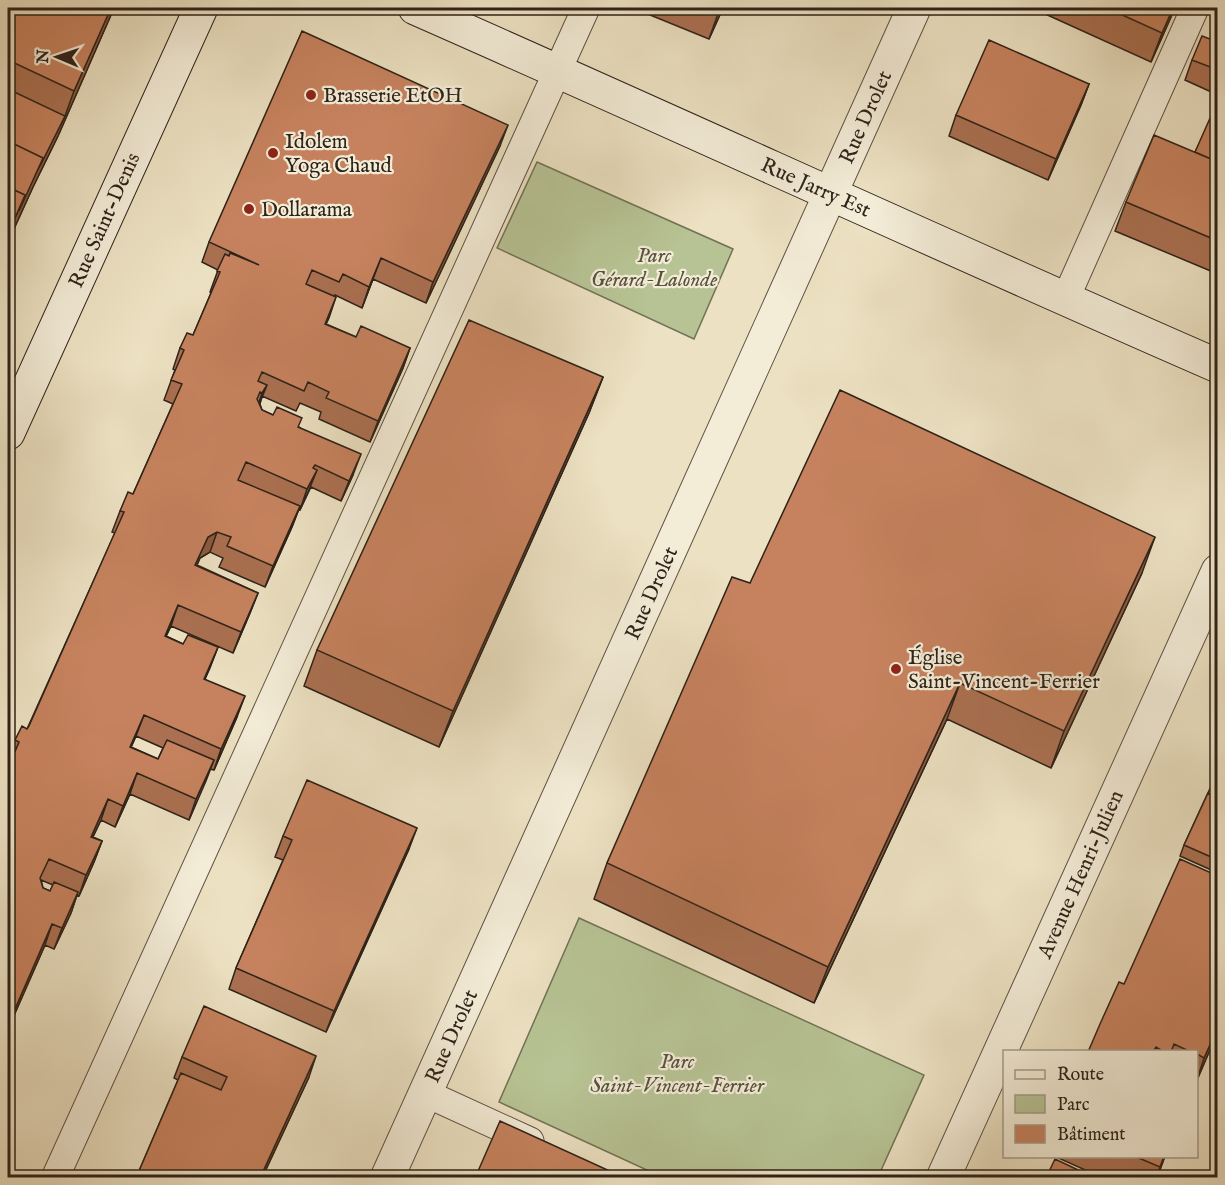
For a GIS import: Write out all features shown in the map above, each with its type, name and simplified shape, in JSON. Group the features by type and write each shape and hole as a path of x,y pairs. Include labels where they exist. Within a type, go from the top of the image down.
{"street":[{"name":"Rue Saint-Denis","path":"8,433 201,8"},
{"name":"Rue Jarry Est","path":"415,8 1065,300 1218,366"},
{"name":"Rue Drolet","path":"387,1178 914,8"},
{"name":"Avenue Henri-Julien","path":"943,1178 1218,571"}],"lane":[{"path":"55,1178 586,8"},
{"path":"1065,300 1195,8"},
{"path":"425,1094 554,1152"}],"green space":[{"name":"Parc Gérard-Lalonde","path":"537,162 733,249 694,339 497,248"},
{"name":"Parc Saint-Vincent-Ferrier","path":"579,918 924,1075 878,1177 662,1177 499,1102"}],"building":[{"path":"8,8 111,8 74,91 8,60"},
{"path":"1107,8 1173,8 1162,33"},
{"path":"302,31 508,125 433,282 381,258 369,287 343,274 339,282 312,270 306,284 336,297 325,324 356,337 361,326 410,348 378,421 326,398 329,392 308,382 304,391 262,372 258,381 267,385 257,399 262,410 273,415 277,407 302,418 298,427 361,454 349,481 315,465 313,468 317,470 307,489 246,462 238,480 300,506 273,566 227,546 231,537 217,532 208,537 195,565 258,593 241,632 178,605 165,636 183,644 188,635 218,647 204,679 245,696 221,749 144,715 130,747 158,759 167,740 214,760 196,799 137,773 123,806 108,799 91,837 102,841 86,875 49,859 40,878 43,888 50,891 54,882 78,892 62,928 52,924 8,1025 8,768 19,742 15,740 22,726 27,729 29,726 124,512 120,511 128,492 133,494 182,384 171,380 184,350 180,348 187,333 193,335 220,272 217,271 225,254 229,256 230,253 259,265 209,242"},
{"path":"1202,36 1218,42 1218,70 1192,60"},
{"path":"989,40 1089,84 1056,159 956,115"},
{"path":"8,89 65,116 40,166 43,158 8,141"},
{"path":"1215,107 1218,108 1218,162 1195,152"},
{"path":"1154,135 1218,162 1218,241 1126,202"},
{"path":"8,141 43,158 19,211 25,195 8,187"},
{"path":"8,187 25,195 8,234"},
{"path":"469,320 603,377 453,711 317,650"},
{"name":"Église Saint-Vincent-Ferrier","path":"840,390 1155,537 1064,731 960,683 828,967 607,863 732,577 750,583"},
{"path":"1218,771 1218,786 1212,783"},
{"path":"307,780 417,828 334,1011 236,968 292,840 283,836"},
{"path":"1208,793 1218,798 1218,860 1184,845"},
{"path":"1180,859 1218,876 1218,1027 1204,1058 1198,1055 1198,1050 1187,1050 1174,1044 1172,1050 1161,1050 1156,1047 1154,1050 1089,1050 1119,982 1124,984"},
{"path":"204,1006 316,1056 260,1178 136,1178 181,1073 221,1090 227,1077 182,1057"},
{"path":"500,1121 625,1178 475,1178"},
{"path":"1139,1158 1163,1158 1160,1167"},
{"path":"1055,1159 1095,1178 1046,1178"}],"place":[{"name":"Brasserie EtOH","path":"311,95"},
{"name":"Idolem Yoga Chaud","path":"273,153"},
{"name":"Dollarama","path":"249,209"},
{"name":"Église Saint-Vincent-Ferrier","path":"896,669"}]}
